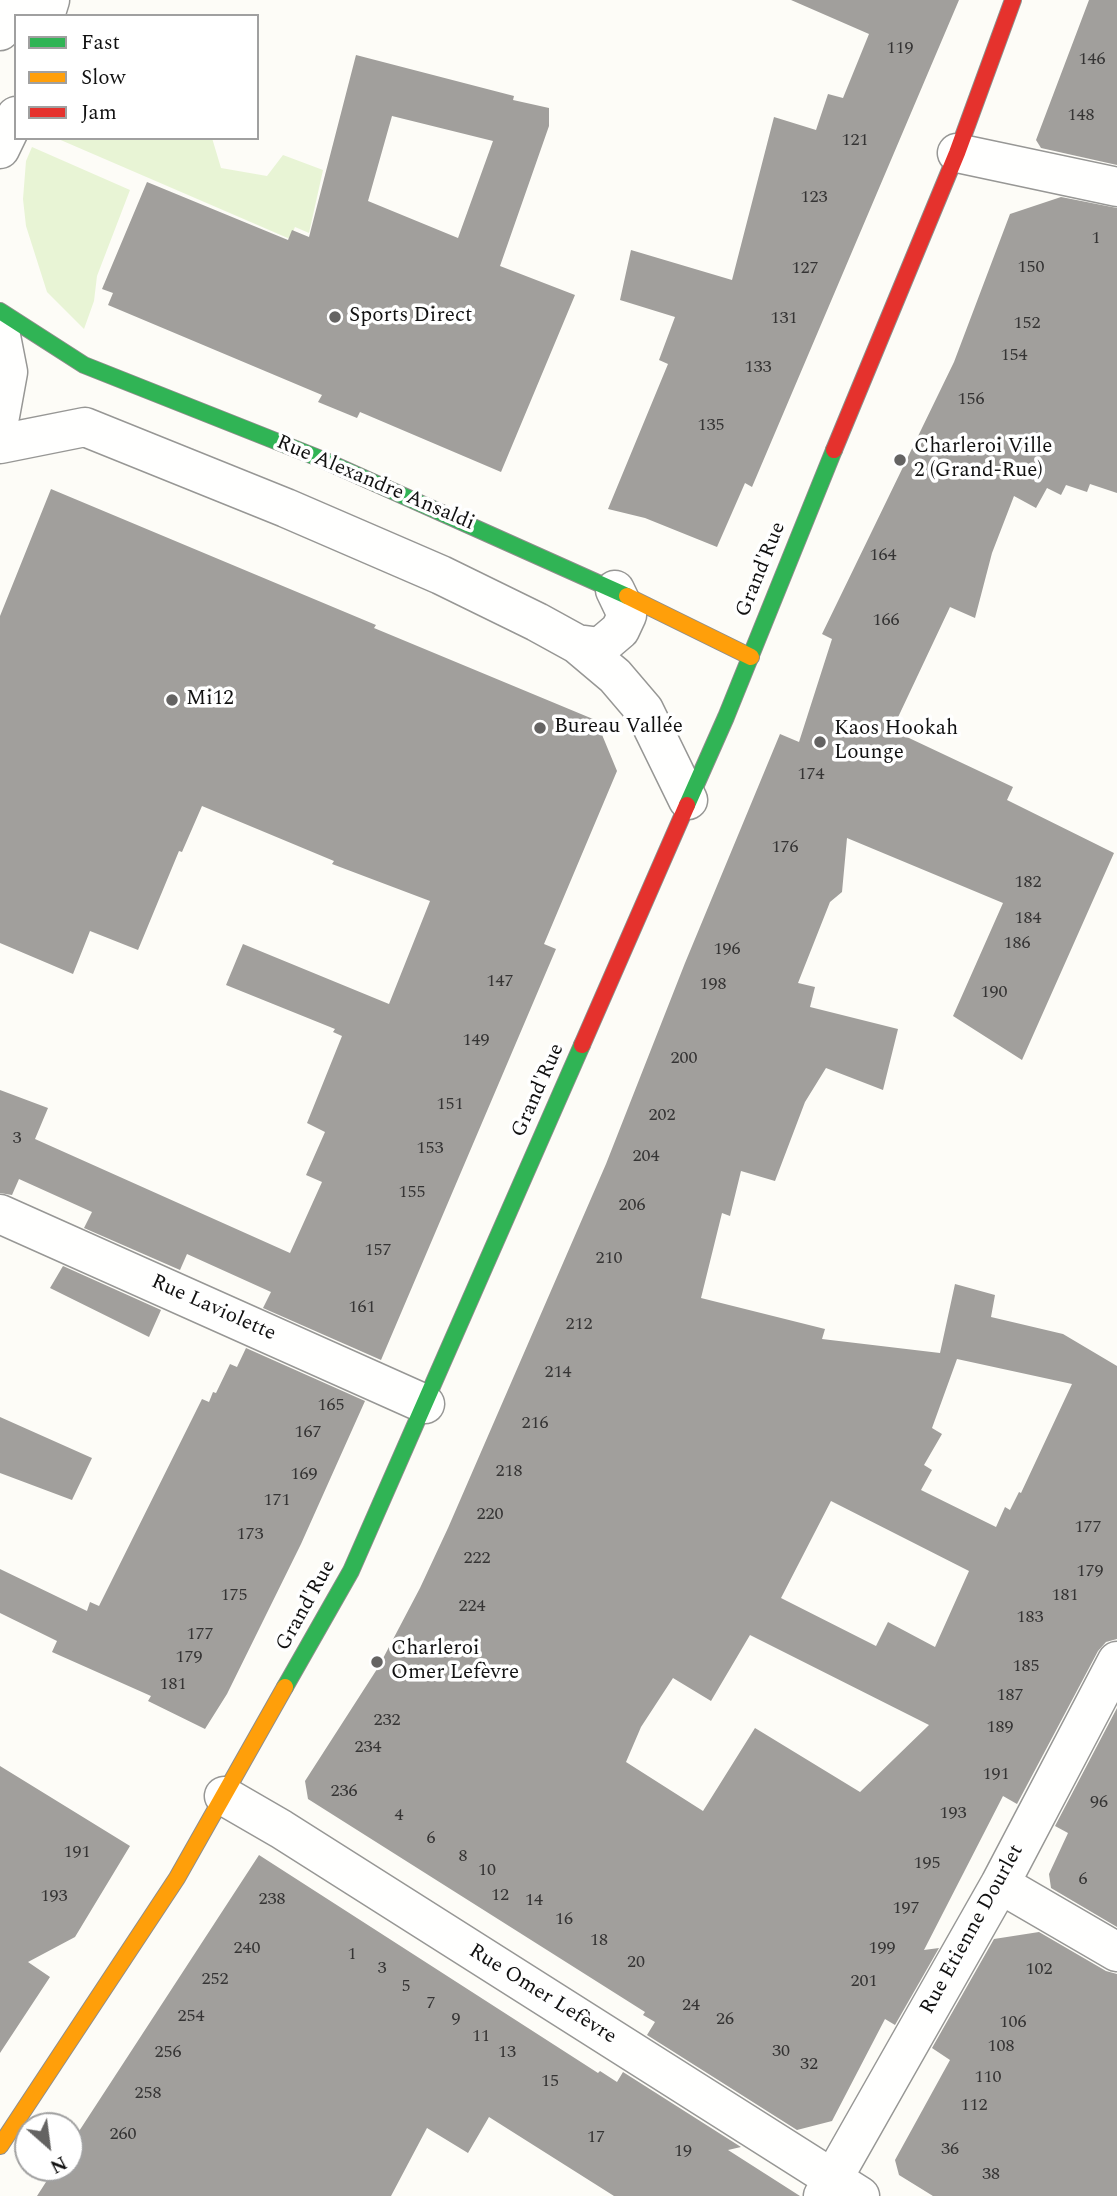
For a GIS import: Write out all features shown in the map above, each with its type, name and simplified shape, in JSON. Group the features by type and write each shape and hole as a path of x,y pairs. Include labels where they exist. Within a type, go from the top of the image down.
{"main road":[{"name":"Grand'Rue","path":"0,2146 177,1878 351,1572 751,657 792,550 957,153 1013,0"},
{"name":"Rue Alexandre Ansaldi","path":"0,311 84,365 321,459 615,590 751,657"}],"street":[{"path":"0,31 13,0"},
{"path":"0,149 14,120"},
{"path":"957,153 1117,187"},
{"path":"0,331 8,372 0,416"},
{"path":"0,444 85,427 286,508 441,575 577,644 615,676 644,710 688,800"},
{"path":"577,644 600,648 620,630 628,615 615,590"},
{"name":"Rue Laviolette","path":"0,1214 425,1404"},
{"name":"Rue Etienne Dourlet","path":"838,2190 1117,1661"},
{"name":"Rue Omer Lefèvre","path":"223,1796 281,1829 838,2190"},
{"path":"1000,1884 1117,1952"}],"green space":[{"path":"61,140 213,140 221,168 267,176 283,155 323,170 309,233 295,227 290,239"},
{"path":"32,147 130,190 97,276 94,301 84,329 47,292 26,226 23,199 26,161"}],"building":[{"path":"791,0 959,0 752,487 745,483 717,547 645,518 608,509 668,364 659,360 675,317 620,300 631,250 732,280 774,117 816,130 828,94 843,98 869,34"},
{"path":"1089,0 1117,0 1117,165 1041,148 1036,140"},
{"path":"356,55 514,96 513,100 549,108 549,126 500,266 575,295 501,472 360,412 357,418 318,402 322,395 108,305 113,293 102,289 147,182 288,240 292,230 309,237","holes":["392,116 493,141 458,238 368,201"]},
{"path":"1061,197 1117,208 1117,493 1090,484 1087,492 1066,485 1061,495 1047,488 1036,508 1014,496 992,553 975,618 950,607 892,730 1013,787 1007,800 1114,853 1022,1060 953,1016 1003,903 847,838 842,892 830,902 798,983 815,987 810,1007 898,1029 883,1090 826,1068 805,1102 775,1181 741,1171 730,1216 722,1213 701,1298 825,1329 822,1339 940,1353 955,1284 995,1295 991,1317 1063,1334 1117,1366 1117,1639 1106,1642 1098,1651 1017,1804 1003,1796 924,1950 939,1948 895,2025 885,2019 832,2121 797,2130 647,2035 655,2022 643,2015 645,2012 308,1799 305,1781 379,1666 448,1528 606,1164 685,963 780,734 799,742 832,639 822,634 954,362 1010,214","holes":["957,1359 1072,1384 1021,1493 1019,1492 1010,1510 1005,1507 996,1527 921,1490 932,1470 924,1465 942,1434 932,1428","831,1501 969,1571 935,1647 888,1622 876,1646 781,1598","750,1635 929,1725 860,1792 755,1728 703,1811 626,1762 641,1727 673,1678 711,1701"]},
{"path":"51,489 593,719 617,771 544,944 556,949 381,1360 263,1308 271,1292 187,1254 180,1270 84,1228 92,1212 19,1179 12,1195 0,1193 0,1090 48,1108 35,1139 290,1253 322,1182 306,1175 325,1132 307,1123 342,1036 333,1032 335,1029 226,985 243,944 389,1004 430,901 332,864 334,861 202,806 182,852 179,851 138,950 90,931 73,974 0,943 0,616"},
{"path":"63,1266 161,1310 149,1337 50,1288"},
{"path":"246,1348 365,1401 301,1544 227,1694 205,1729 148,1701 151,1696 52,1652 57,1641 0,1613 0,1569 87,1611 90,1602 99,1606 202,1399 209,1402 230,1364 237,1367"},
{"path":"0,1417 92,1458 72,1500 0,1473"},
{"path":"1117,1708 1117,1927 1051,1888 1049,1874 1068,1833 1055,1826"},
{"path":"0,1766 130,1846 75,1937 28,1962 50,1977 0,2053"},
{"path":"259,1855 598,2073 600,2071 617,2082 623,2072 741,2147 728,2150 800,2196 614,2196 489,2117 468,2153 427,2128 391,2196 37,2196 46,2182 84,2182 84,2124"},
{"path":"1039,1932 1106,1971 1117,1974 1117,2196 933,2196 899,2175 895,2160 950,2060 932,2048 994,1939"}],"traffic: fast":[{"path":"0,311 84,365 321,459 627,596"},
{"path":"687,805 726,717 834,450"},
{"path":"285,1687 351,1571 582,1045"}],"traffic: slow":[{"path":"627,596 751,657"},
{"path":"0,2146 177,1878 285,1687"}],"traffic: jam":[{"path":"834,450 957,153 1013,0"},
{"path":"582,1045 687,805"}],"place":[{"name":"Sports Direct","path":"335,317"},
{"name":"Charleroi Ville 2 (Grand-Rue)","path":"900,460"},
{"name":"Mi12","path":"172,700"},
{"name":"Bureau Vallée","path":"540,728"},
{"name":"Kaos Hookah Lounge","path":"820,742"},
{"name":"Charleroi Omer Lefèvre","path":"377,1662"}]}
